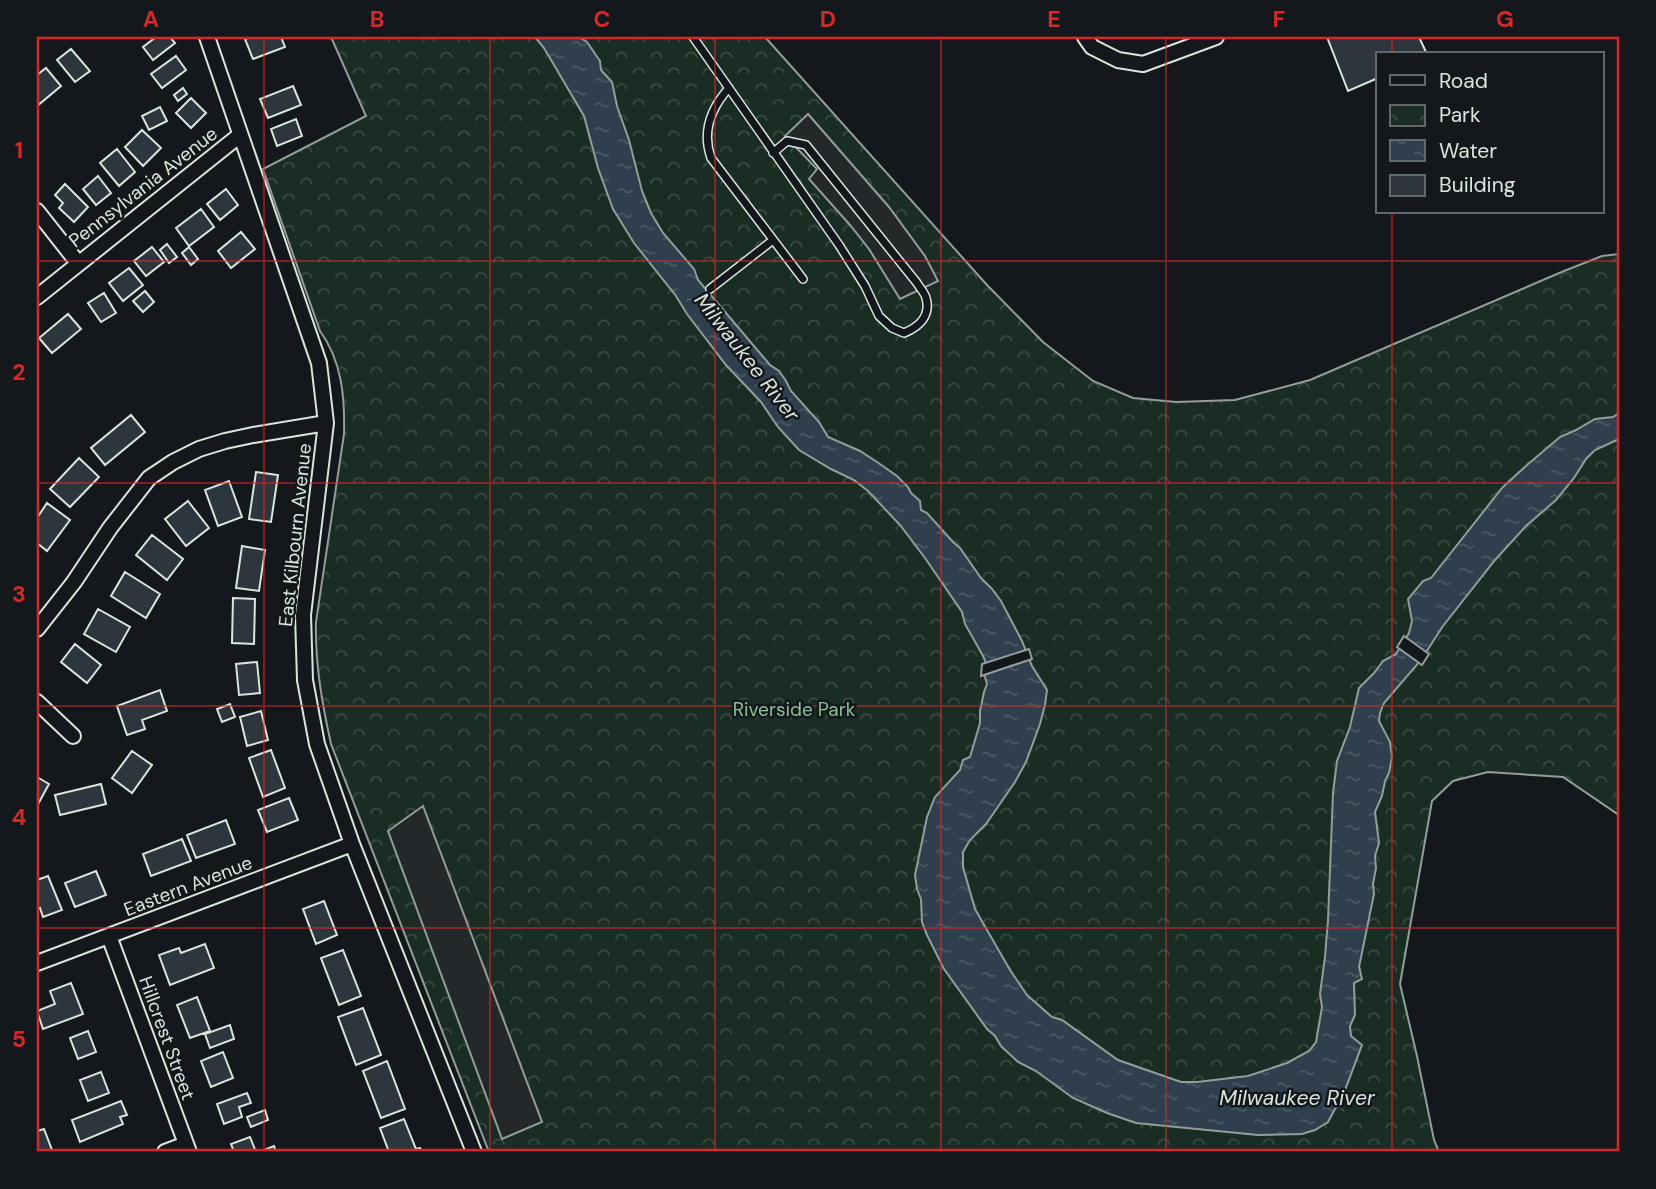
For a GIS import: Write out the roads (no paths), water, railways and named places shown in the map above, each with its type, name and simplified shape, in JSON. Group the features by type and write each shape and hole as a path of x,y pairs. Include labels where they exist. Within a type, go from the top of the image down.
{"street":[{"name":"East Kilbourn Avenue","path":"206,37 319,363 326,423 303,615 305,680 317,744 352,844 474,1152"},
{"path":"1085,37 1092,47 1118,60 1143,64 1216,37"},
{"name":"Pennsylvania Avenue","path":"37,297 240,135"},
{"path":"37,211 78,263"},
{"path":"37,629 149,478 199,449 253,435 326,423"},
{"path":"37,702 73,736"},
{"name":"Eastern Avenue","path":"37,963 352,844"},
{"name":"Hillcrest Street","path":"109,936 187,1148"},
{"path":"165,1152 187,1148"}],"lane":[{"path":"694,37 773,153 839,245 865,286 879,316 892,328 904,333 916,328 926,315 926,298 917,283 806,145 787,141 773,153"},
{"path":"729,88 719,99 711,115 707,148 714,164 803,279"},
{"path":"710,289 773,240"}],"water":[{"name":"Milwaukee River","path":"535,37 579,37 587,42 600,61 601,70 612,82 642,191 663,233 694,269 698,280 770,365 779,371 791,391 819,422 828,437 860,451 897,476 920,501 921,510 960,548 1001,601 1032,666 1047,690 1040,724 1026,762 986,824 970,840 963,852 963,867 975,909 1027,995 1052,1017 1062,1020 1118,1060 1181,1082 1248,1076 1287,1063 1309,1051 1316,1042 1322,1007 1320,994 1328,920 1333,793 1337,761 1350,727 1359,688 1383,661 1396,654 1409,633 1412,621 1408,599 1423,581 1431,578 1502,488 1560,437 1595,419 1613,417 1619,413 1619,439 1595,450 1556,500 1526,526 1495,560 1443,626 1421,660 1384,703 1379,721 1390,742 1392,757 1375,812 1379,843 1375,856 1374,894 1359,967 1362,979 1354,983 1355,1015 1350,1026 1351,1036 1362,1045 1345,1090 1328,1122 1302,1134 1258,1135 1136,1123 1073,1098 1036,1071 1018,1062 987,1029 944,969 927,935 922,922 921,899 915,875 927,817 935,797 960,770 963,760 970,757 987,684 983,656 965,624 962,612 900,525 854,480 799,450 778,427 761,402 726,365 634,243 613,209 598,168 584,116"}],"park label":[{"name":"Riverside Park","path":"794,709"}]}
